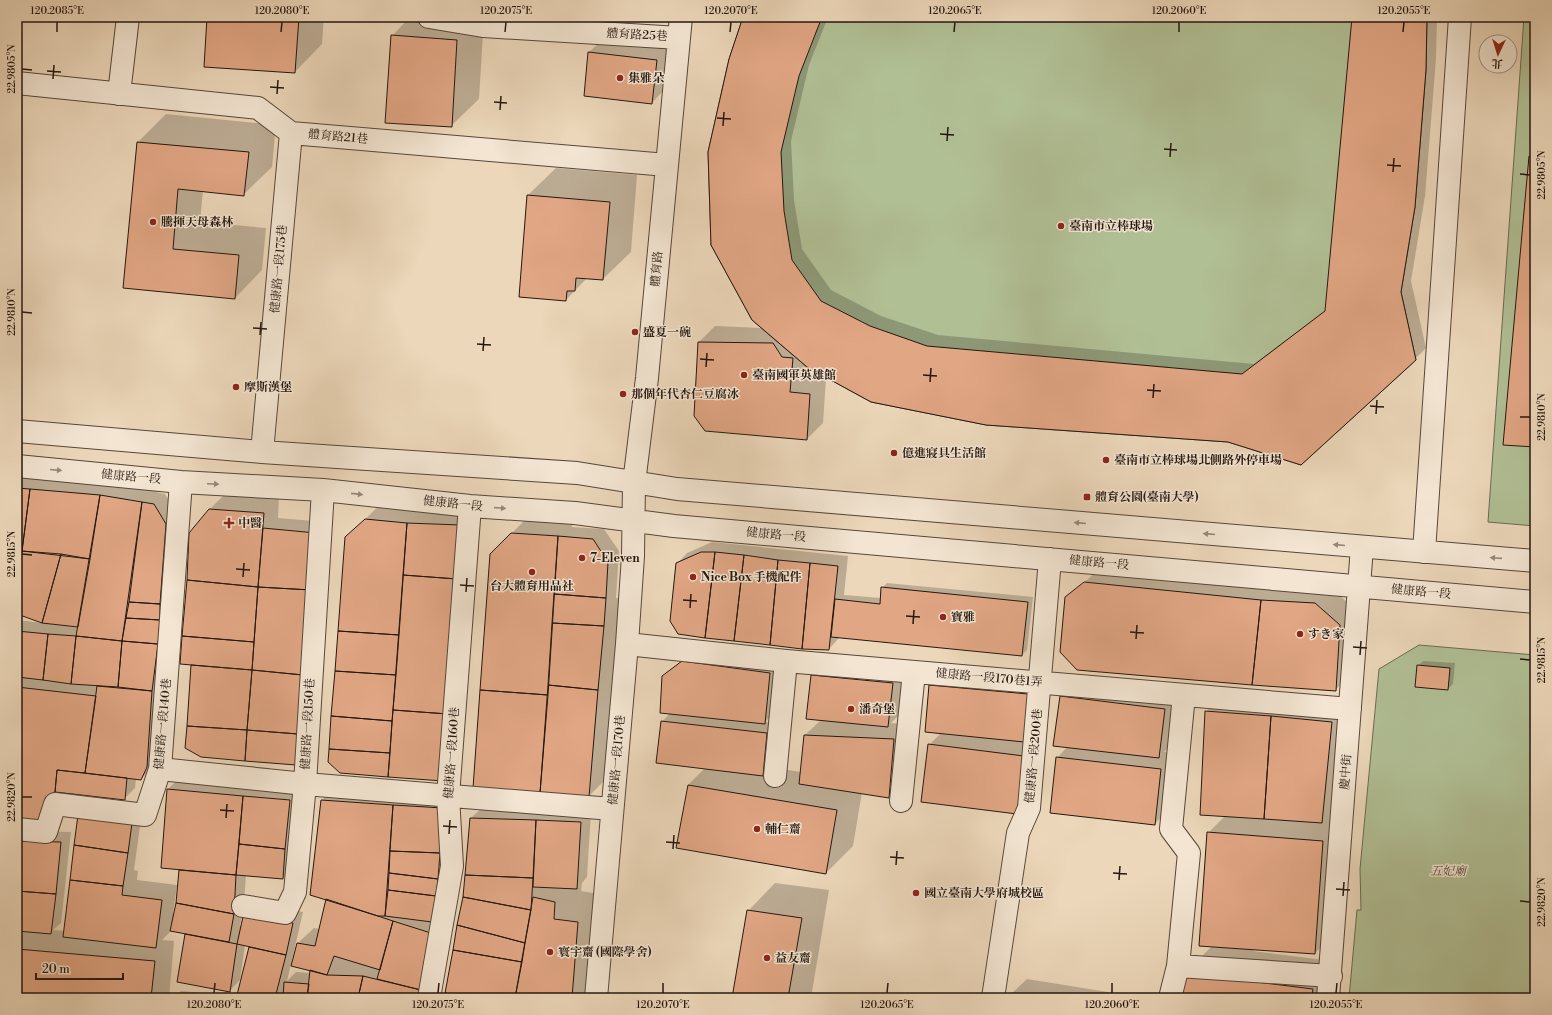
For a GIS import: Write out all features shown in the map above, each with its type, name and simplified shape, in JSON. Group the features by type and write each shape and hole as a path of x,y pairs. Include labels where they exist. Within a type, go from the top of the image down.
{"street":[{"path":"119,94 128,17"},
{"name":"體育路25巷","path":"429,17 483,26 680,27"},
{"path":"1424,552 1460,17"},
{"name":"體育路","path":"633,521 634,483 647,378 680,27"},
{"name":"體育路21巷","path":"17,83 258,108 291,133 667,166"},
{"name":"健康路一段175巷","path":"262,452 291,133"},
{"path":"17,431 262,452 577,473 634,483 693,490 1535,561"},
{"name":"健康路一段","path":"17,466 181,482 323,490 470,506 575,513 633,521 1535,602"},
{"name":"健康路一段140巷","path":"17,829 46,832 55,804 145,815 160,769 181,482"},
{"name":"健康路一段150巷","path":"243,906 285,913 295,892 305,784 323,490"},
{"name":"健康路一段160巷","path":"429,998 452,866 448,796 470,506"},
{"name":"健康路一段170巷","path":"596,998 627,644 633,556 633,521"},
{"name":"慶中街","path":"1328,998 1331,976 1362,547"},
{"name":"健康路一段200巷","path":"993,998 1018,833 1029,808 1050,559"},
{"name":"健康路一段170巷1弄","path":"627,644 786,661 1350,709"},
{"path":"775,776 786,661"},
{"path":"901,801 914,672"},
{"path":"1170,998 1178,966 1189,853 1171,829 1184,695"},
{"path":"160,769 305,784 612,809"},
{"path":"1178,966 1331,976"}],"green space":[{"name":"臺南市立棒球場","path":"743,17 1427,17 1426,70 1415,207 1401,292 1416,360 1301,465 1228,442 986,425 871,402 807,367 752,320 711,245 708,152 729,59"},
{"path":"1524,17 1535,17 1535,526 1488,522"},
{"name":"五妃廟","path":"1419,645 1535,655 1535,998 1349,998 1357,910 1361,910 1360,869 1379,669"}],"building":[{"path":"207,17 299,17 295,73 204,67"},
{"path":"743,17 822,17 799,76 781,152 784,211 792,260 821,301 870,326 927,346 1242,374 1325,311 1352,17 1427,17 1426,70 1415,207 1401,292 1416,360 1301,465 1228,442 986,425 871,402 807,367 752,320 711,245 708,152 729,59"},
{"path":"391,35 457,40 452,127 385,123"},
{"name":"集雅朵","path":"588,52 657,60 652,104 584,96"},
{"name":"騰揮天母森林","path":"137,142 249,152 244,196 178,189 173,249 239,255 235,299 123,288"},
{"path":"1529,156 1535,156 1535,447 1503,445"},
{"path":"527,195 610,202 603,280 576,278 575,291 567,291 566,301 519,297"},
{"name":"臺南國軍英雄館","path":"698,342 773,343 782,357 793,358 790,392 810,394 807,440 705,431 694,416"},
{"path":"17,488 30,489 22,551 17,550"},
{"path":"30,489 100,495 90,559 22,551"},
{"path":"100,495 142,502 122,641 76,636"},
{"path":"142,502 154,504 166,524 160,604 129,602"},
{"path":"209,509 264,513 258,587 187,580 189,533"},
{"path":"365,519 407,523 399,635 338,631 345,537"},
{"path":"407,523 460,525 457,579 403,575"},
{"path":"263,528 316,533 311,590 258,587"},
{"path":"511,533 558,536 548,695 480,690 490,554"},
{"path":"558,536 593,539 608,562 606,598 554,594"},
{"path":"17,550 22,551 17,573"},
{"path":"22,551 61,554 42,623 17,614 17,575"},
{"path":"701,552 715,552 705,638 678,634 670,621 676,563"},
{"path":"715,552 744,555 734,641 705,638"},
{"path":"61,554 90,559 78,627 42,623"},
{"path":"744,555 778,560 770,645 734,641"},
{"path":"778,560 810,563 802,649 770,645"},
{"path":"810,563 838,566 829,650 802,649"},
{"path":"403,575 457,579 448,714 393,710"},
{"path":"187,580 258,587 254,642 182,636"},
{"path":"1084,582 1261,600 1252,685 1077,670 1060,652 1065,597"},
{"path":"258,587 311,590 303,675 252,670"},
{"path":"881,587 1028,602 1022,656 831,637 835,599 880,604"},
{"path":"554,594 606,598 604,626 552,623"},
{"path":"1261,600 1315,603 1340,625 1336,691 1252,685"},
{"path":"129,602 160,604 160,620 126,618"},
{"path":"126,618 160,620 158,644 122,641"},
{"path":"552,623 604,626 598,690 548,685"},
{"path":"17,631 48,634 43,680 17,677"},
{"path":"338,631 399,635 396,675 335,671"},
{"path":"48,634 76,636 71,684 43,680"},
{"path":"76,636 122,641 118,687 71,684"},
{"path":"182,636 254,642 252,670 180,664"},
{"path":"122,641 158,644 152,691 118,687"},
{"path":"682,661 770,673 765,724 660,713 662,676"},
{"path":"191,665 252,670 247,730 187,726"},
{"path":"1417,665 1450,668 1448,690 1415,687"},
{"path":"252,670 303,675 298,734 247,730"},
{"path":"335,671 396,675 392,721 331,716"},
{"path":"811,675 893,683 888,727 806,719"},
{"path":"548,685 598,690 589,797 540,793"},
{"path":"929,685 1028,694 1024,742 925,732"},
{"path":"97,686 152,691 147,767 141,780 85,773"},
{"path":"17,687 96,696 85,773 57,770 55,792 40,821 17,819"},
{"path":"480,690 548,695 540,793 473,788"},
{"path":"1060,696 1165,709 1159,758 1053,746"},
{"path":"393,710 448,714 443,781 388,777"},
{"path":"1205,711 1271,716 1264,819 1200,815"},
{"path":"331,716 392,721 390,753 329,749"},
{"path":"1271,716 1332,722 1322,823 1264,819"},
{"path":"661,721 767,733 763,776 656,763"},
{"path":"187,726 247,730 245,761 201,757 185,748"},
{"path":"247,730 298,734 296,765 245,761"},
{"path":"804,735 894,739 889,798 799,784"},
{"path":"928,744 1024,756 1017,814 921,802"},
{"path":"329,749 390,753 388,777 340,773 328,762"},
{"path":"1056,757 1161,769 1155,825 1050,813"},
{"path":"57,770 127,778 125,800 55,792"},
{"name":"輔仁齋","path":"688,785 837,810 826,874 676,848"},
{"path":"167,789 243,796 236,875 161,868"},
{"path":"243,796 290,800 285,849 239,844"},
{"path":"321,800 393,805 385,916 378,916 310,895"},
{"path":"393,805 443,808 440,853 390,851"},
{"path":"78,815 132,823 128,853 74,845"},
{"path":"470,818 536,820 533,878 465,875"},
{"path":"536,820 581,822 577,889 533,887"},
{"path":"1207,832 1323,841 1315,954 1199,946"},
{"path":"17,841 61,842 56,894 17,891"},
{"path":"239,844 285,849 283,879 236,875"},
{"path":"74,845 128,853 123,886 70,880"},
{"path":"390,851 440,853 438,879 389,873"},
{"path":"179,870 236,875 234,914 176,903"},
{"path":"389,873 438,879 436,896 388,890"},
{"path":"465,875 533,878 531,910 463,897"},
{"path":"70,880 123,886 122,895 162,900 156,948 63,937"},
{"path":"388,890 436,896 432,922 385,916"},
{"path":"17,891 56,894 51,934 17,931"},
{"path":"463,897 531,910 525,943 457,925"},
{"name":"寰宇齋 (國際學舍)","path":"533,897 555,902 554,919 578,922 572,998 515,998"},
{"path":"326,899 393,921 380,970 334,956 327,975 291,966 297,943 315,946"},
{"path":"176,903 234,914 229,942 170,931"},
{"name":"益友齋","path":"747,910 802,918 788,998 732,998"},
{"path":"244,912 293,923 286,955 237,944"},
{"path":"393,921 434,934 425,991 377,979"},
{"path":"457,925 525,943 522,962 453,950"},
{"path":"185,934 237,944 230,992 177,982"},
{"path":"249,947 286,955 275,998 248,998 237,995"},
{"path":"17,949 155,961 151,998 17,998"},
{"path":"453,950 522,962 515,998 473,998 445,993"},
{"path":"310,970 327,975 363,976 358,998 307,998"},
{"path":"1184,973 1313,989 1312,998 1181,998"},
{"path":"363,976 425,991 423,998 358,998"},
{"path":"284,982 309,984 307,998 283,998"},
{"path":"445,993 473,998 444,998"},
{"path":"1010,994 1036,998 1010,998"}],"place":[{"name":"集雅朵","path":"620,78"},
{"name":"騰揮天母森林","path":"153,222"},
{"name":"臺南市立棒球場","path":"1061,226"},
{"name":"盛夏一碗","path":"635,332"},
{"name":"臺南國軍英雄館","path":"744,375"},
{"name":"摩斯漢堡","path":"236,387"},
{"name":"那個年代杏仁豆腐冰","path":"623,394"},
{"name":"億進寢具生活館","path":"894,453"},
{"name":"臺南市立棒球場北側路外停車場","path":"1106,460"},
{"name":"體育公園(臺南大學)","path":"1087,497"},
{"name":"中醫","path":"229,523"},
{"name":"7-Eleven","path":"582,558"},
{"name":"台大體育用品社","path":"532,572"},
{"name":"Nice Box 手機配件","path":"693,577"},
{"name":"寶雅","path":"943,617"},
{"name":"すき家","path":"1300,634"},
{"name":"潘奇堡","path":"851,709"},
{"name":"輔仁齋","path":"757,829"},
{"name":"國立臺南大學府城校區","path":"916,893"},
{"name":"寰宇齋 (國際學舍)","path":"550,952"},
{"name":"益友齋","path":"767,958"}]}
